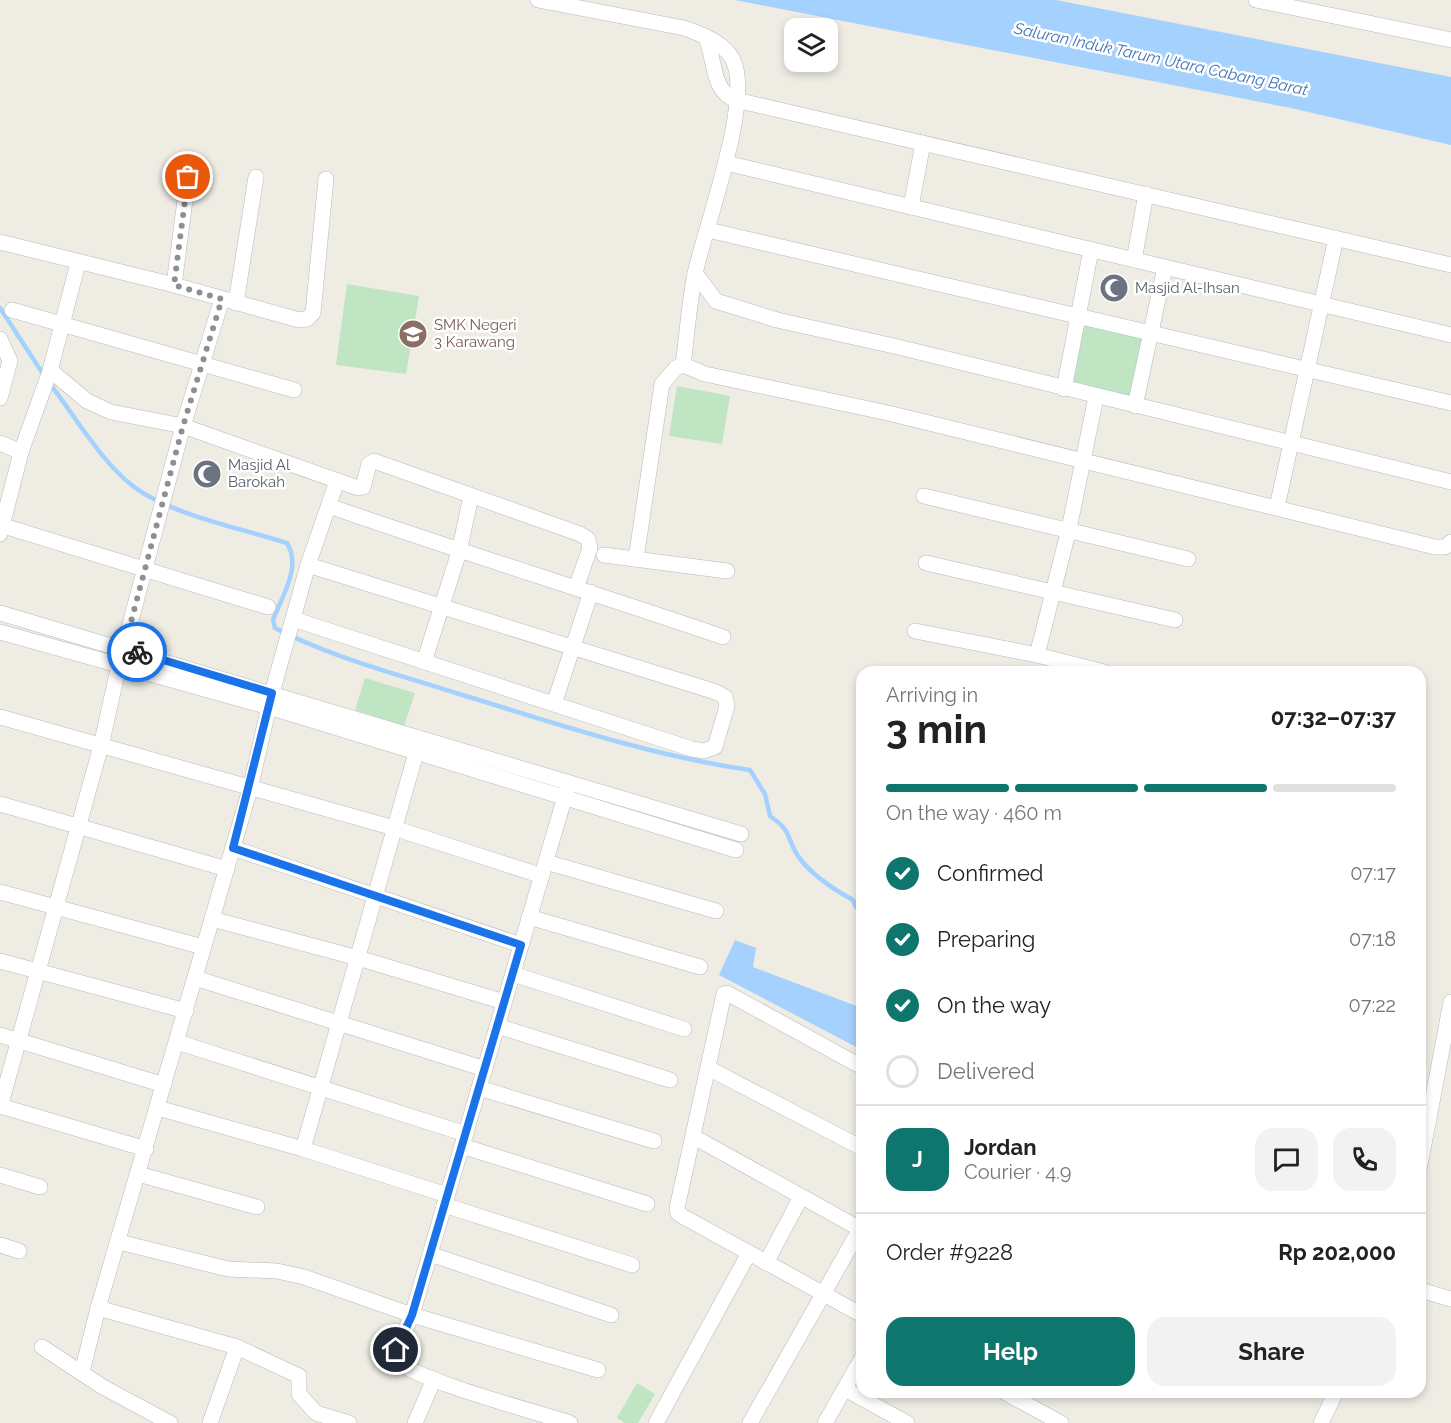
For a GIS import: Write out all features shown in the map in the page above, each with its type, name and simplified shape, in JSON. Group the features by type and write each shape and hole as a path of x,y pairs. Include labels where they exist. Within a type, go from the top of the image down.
{"street":[{"path":"538,0 684,28 705,36 725,48 733,59 739,85 726,163 695,273 683,365"},
{"path":"1256,0 1451,40"},
{"path":"705,36 718,86 727,97 736,100 1451,265"},
{"path":"911,207 923,143"},
{"path":"726,163 1451,335"},
{"path":"174,285 188,177"},
{"path":"146,1149 0,1106 100,746 119,665 183,426 203,364 229,301 256,177"},
{"path":"0,242 174,285 299,320 307,319 313,313 326,179"},
{"path":"1134,260 1146,194"},
{"path":"708,230 1451,403"},
{"path":"1277,507 1309,370 1336,238"},
{"path":"1064,388 1091,250"},
{"path":"78,263 50,370 21,452 1,528 268,607"},
{"path":"1135,406 1165,267"},
{"path":"695,273 716,301 777,320 1451,482"},
{"path":"12,310 294,390"},
{"path":"0,339 10,361 0,398"},
{"path":"636,559 662,384 676,368 683,365 705,374 1084,460 1436,547 1445,547 1451,542"},
{"path":"50,370 87,401 111,412 183,426 357,488 363,487 369,464 374,461 525,513 588,539 590,548 583,590 571,647 554,704"},
{"path":"1037,655 1084,460 1096,396"},
{"path":"0,443 21,452"},
{"path":"82,1372 98,1308 250,789 285,645 308,565 337,481"},
{"path":"924,495 1188,559"},
{"path":"424,662 459,552 471,496"},
{"path":"329,506 459,552 583,590 723,637"},
{"path":"604,555 728,571"},
{"path":"926,563 1174,620"},
{"path":"292,622 704,751 714,747 728,706 725,698 716,692 308,565"},
{"path":"0,613 124,648 270,700 418,747 567,791 741,834"},
{"path":"915,631 1080,666"},
{"path":"0,632 119,665 270,700"},
{"path":"0,717 250,789 544,869 716,911"},
{"path":"303,1149 418,747"},
{"path":"567,791 736,850"},
{"path":"567,791 412,1315 396,1350 396,1360 402,1367 434,1379 570,1423"},
{"path":"0,804 226,869"},
{"path":"233,848 376,894 521,945"},
{"path":"0,892 203,947"},
{"path":"529,917 700,967"},
{"path":"212,919 357,958 504,1002"},
{"path":"0,961 186,1011"},
{"path":"513,974 684,1029"},
{"path":"195,978 485,1069"},
{"path":"856,1064 727,993 722,998 677,1208 678,1213 856,1312"},
{"path":"1426,1133 1451,1002"},
{"path":"497,1026 670,1080"},
{"path":"0,1035 164,1085"},
{"path":"177,1042 321,1086 464,1140 647,1204"},
{"path":"708,1068 856,1145"},
{"path":"479,1088 654,1141"},
{"path":"158,1108 303,1149 632,1265"},
{"path":"694,1137 856,1227"},
{"path":"138,1174 257,1207"},
{"path":"0,1175 40,1187"},
{"path":"766,1263 801,1197"},
{"path":"750,1423 856,1239"},
{"path":"119,1242 228,1269 277,1271 304,1277 412,1315 598,1370"},
{"path":"0,1245 19,1251"},
{"path":"656,1423 749,1253"},
{"path":"430,1254 611,1315"},
{"path":"1426,1292 1451,1299"},
{"path":"98,1308 237,1347 299,1376 299,1394 316,1413 349,1423"},
{"path":"42,1347 103,1387 166,1422"},
{"path":"210,1423 237,1347"},
{"path":"825,1423 856,1369"},
{"path":"415,1423 434,1379"},
{"path":"845,1389 856,1395"},
{"path":"861,1398 907,1423"},
{"path":"1015,1398 1062,1423"},
{"path":"1321,1423 1333,1398"}],"green space":[{"path":"347,284 419,296 406,374 336,365"},
{"path":"1079,316 1150,333 1135,406 1064,389"},
{"path":"677,386 730,396 722,444 669,436"},
{"path":"365,678 415,693 404,726 355,710"},
{"path":"637,1383 655,1394 638,1423 625,1423 617,1418"}],"water":[{"name":"Saluran Induk Tarum Utara Cabang Barat","path":"735,0 1056,0 1451,77 1451,145 1291,108 838,20 838,18"},
{"path":"735,940 756,948 753,967 856,1006 856,1047 719,975"}],"waterway":[{"path":"0,308 45,377"},
{"path":"50,384 105,458 130,484 143,493 195,516 287,543 291,552 292,572 273,620 275,628 297,639 366,665 567,727 676,756 750,770 765,794 770,816 787,832 801,860 818,877 853,900 856,907"}],"way so far":[{"path":"137,652 124,648 183,426 222,299 174,285 188,177"}],"place":[{"name":"Masjid Al-Ihsan","path":"1114,288"},
{"name":"SMK Negeri 3 Karawang","path":"413,334"},
{"name":"Masjid Al Barokah","path":"207,474"}],"route":[{"path":"137,652 272,693 250,789 233,848 376,894 521,945 412,1315 396,1350"}]}
